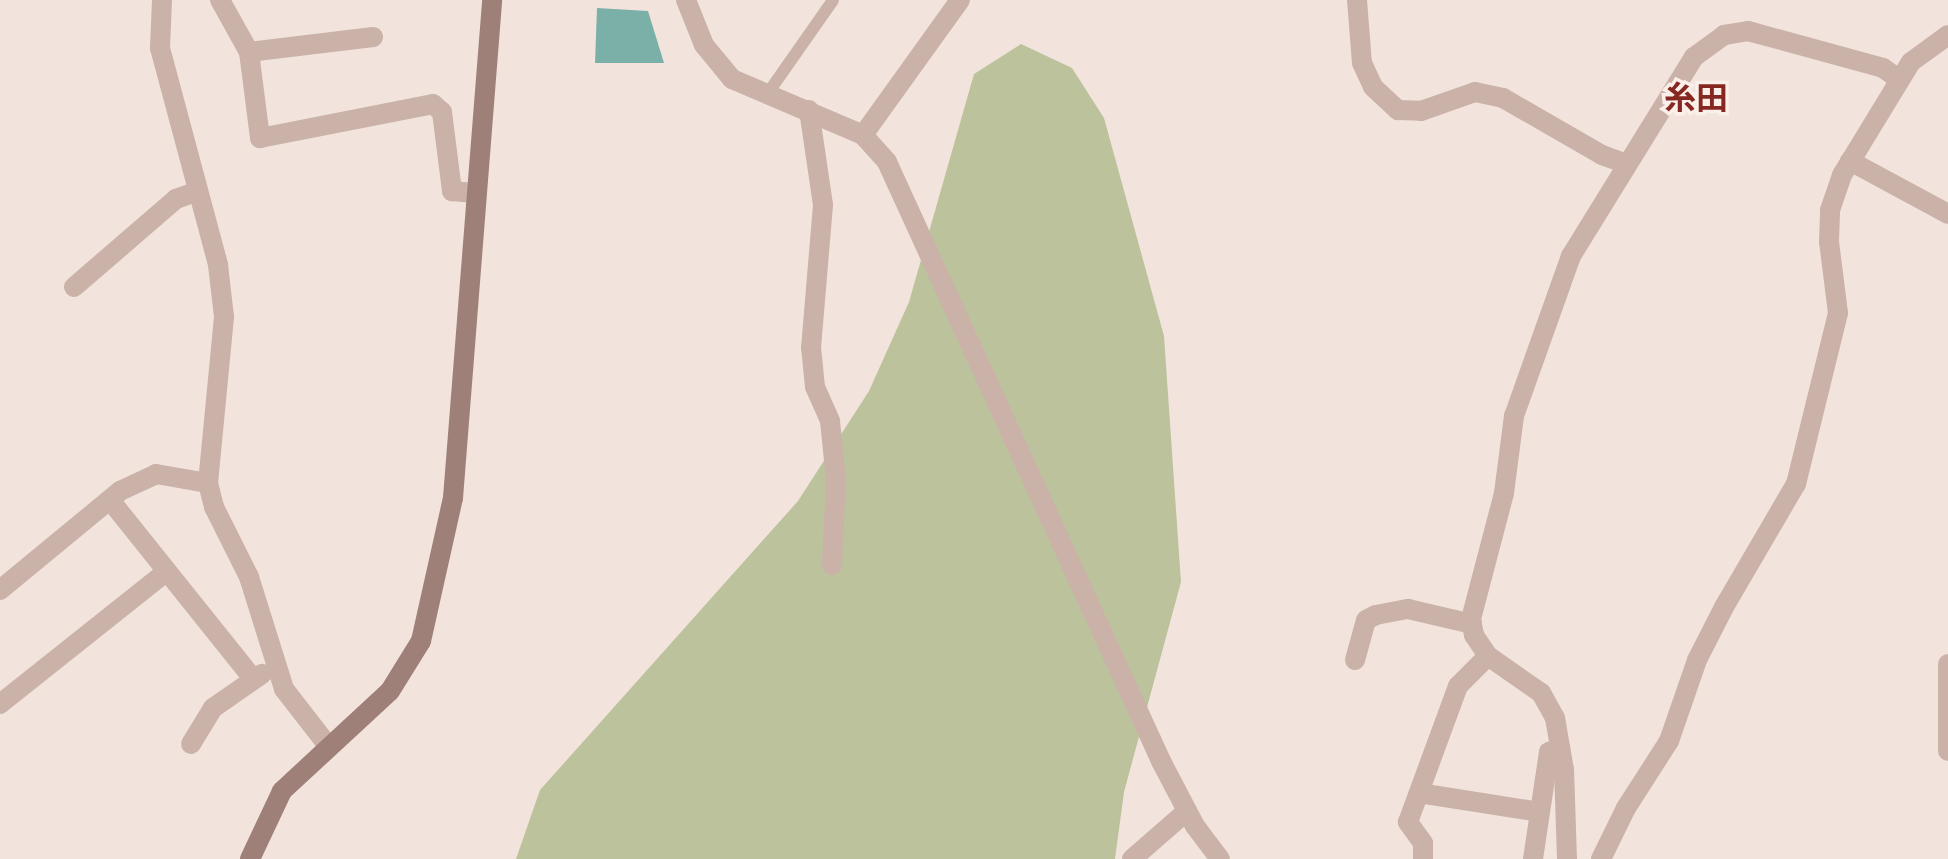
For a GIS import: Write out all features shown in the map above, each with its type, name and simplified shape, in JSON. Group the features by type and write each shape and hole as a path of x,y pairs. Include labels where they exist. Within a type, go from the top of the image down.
{"street":[{"path":"162,0 160,48 218,265 224,328 206,470 208,483 214,507 249,577 284,689 329,747"},
{"path":"220,0 249,52 260,138 433,104 442,112 452,191 477,193"},
{"path":"250,859 282,791 390,691 421,641 453,498 492,0"},
{"path":"686,0 704,45 732,79 863,135 887,162 1187,811 1220,859"},
{"path":"863,135 960,0"},
{"path":"1357,0 1362,63 1373,87 1398,110 1421,111 1475,92 1503,98 1602,155 1624,163"},
{"path":"1567,859 1560,748 1555,718 1541,693 1488,656 1472,624 1504,493 1514,416 1571,256 1624,163 1694,57 1724,35 1748,31 1883,68 1899,79"},
{"path":"1601,859 1626,808 1669,741 1697,660 1724,607 1796,484 1838,313 1830,210 1850,161 1911,62 1948,35"},
{"path":"249,52 373,37"},
{"path":"809,110 823,205 811,347 815,387 830,421 836,480 832,565"},
{"path":"1850,161 1948,214"},
{"path":"74,287 176,199 198,191"},
{"path":"0,590 110,500 156,474 208,483"},
{"path":"110,500 252,677"},
{"path":"0,704 166,572"},
{"path":"1355,660 1366,620 1376,615 1408,609 1472,624"},
{"path":"1423,859 1423,843 1408,822 1458,686 1488,656"},
{"path":"1948,664 1948,751"},
{"path":"191,744 213,708 252,677 277,669"},
{"path":"1533,859 1549,752 1560,748"},
{"path":"1419,793 1540,812"},
{"path":"1132,859 1187,811"}],"lane":[{"path":"768,93 833,0"}],"green space":[{"path":"1021,44 1072,68 1104,118 1164,336 1181,582 1124,792 1115,859 516,859 540,790 798,501 869,391 909,302 974,74"}],"water":[{"path":"597,8 648,11 664,63 595,63"}],"district":[{"name":"糸田","path":"1696,98"}]}
